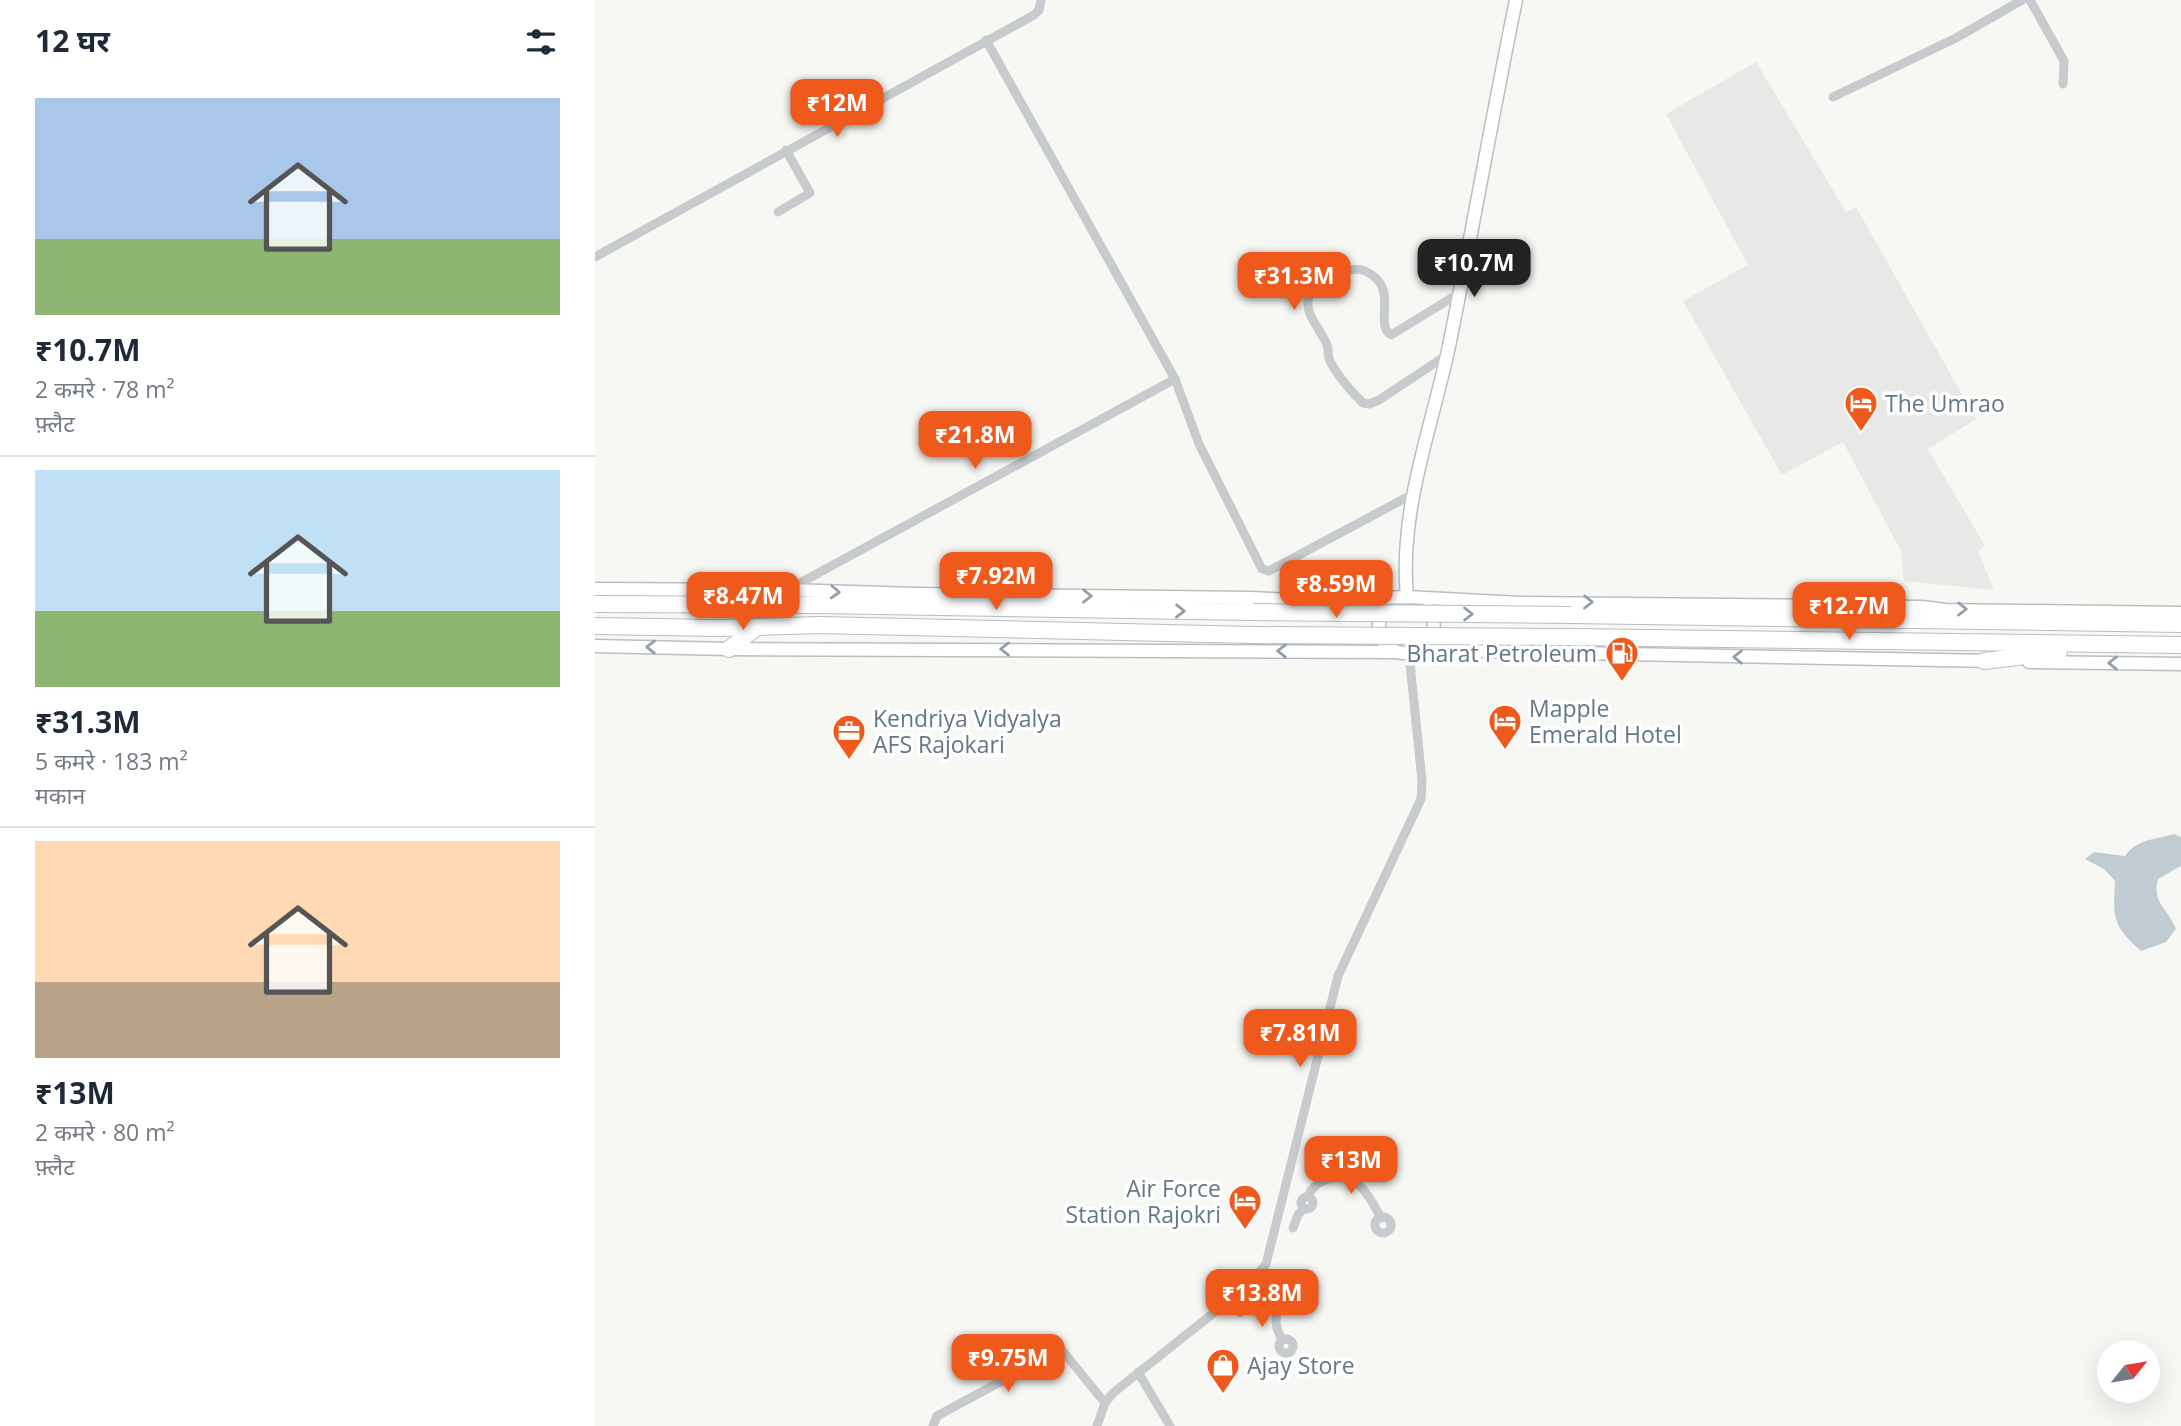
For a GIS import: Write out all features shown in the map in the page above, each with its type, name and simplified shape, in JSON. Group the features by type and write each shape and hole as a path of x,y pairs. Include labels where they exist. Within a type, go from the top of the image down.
{"highway":[{"path":"595,604 2181,624"},
{"path":"595,626 819,625 1252,635 2181,645"},
{"path":"729,649 757,627"},
{"path":"1984,662 2093,646"}],"main road":[{"path":"1406,597 1407,536 1413,494 1447,355 1516,0"},
{"path":"595,589 789,590 1309,601 1406,597 1520,603 2181,612"},
{"path":"1406,597 1426,606 1434,625 1432,636 1409,652 1386,645 1378,625 1381,613 1387,605 1406,597"},
{"path":"1309,601 1317,606 1320,620 1318,642 1313,652"},
{"path":"1516,652 1507,648 1500,640 1497,626 1506,608 1520,603"},
{"path":"595,646 729,649 1516,652 2181,664"}],"street":[{"path":"595,257 1034,15 1039,10 1041,0"},
{"path":"1833,97 1956,37 2022,0"},
{"path":"2030,0 2064,61 2063,84"},
{"path":"986,40 1175,379 1205,458 1258,565 1265,570 1413,494"},
{"path":"778,212 810,193 786,150"},
{"path":"1447,355 1379,400 1363,403 1331,363 1327,344 1309,310 1308,298 1312,290 1338,274 1358,269 1368,272 1383,285 1386,329 1391,335 1458,294"},
{"path":"789,590 1175,379"},
{"path":"1097,1426 1105,1404 1138,1372 1259,1275 1266,1264 1338,976 1421,799 1423,782 1409,652"},
{"path":"1293,1228 1313,1187 1330,1178 1350,1179 1363,1188 1381,1218"},
{"path":"1283,1199 1304,1202"},
{"path":"1259,1275 1263,1295 1277,1303 1276,1324 1282,1340"},
{"path":"1240,1313 1249,1303 1263,1295"},
{"path":"933,1426 937,1416 1061,1349 1105,1404"},
{"path":"1138,1372 1170,1426"}],"shaded area":[{"path":"1756,62 1846,212 1856,207 1976,419 1928,449 1985,546 1978,551 1994,590 1904,581 1901,551 1843,442 1782,475 1683,301 1748,265 1666,114"},
{"path":"2174,834 2181,837 2181,866 2158,879 2157,894 2176,929 2166,942 2141,951 2124,934 2116,920 2115,881 2104,869 2085,859 2094,852 2125,856 2135,846 2147,840"}],"place":[{"name":"The Umrao","path":"1861,433"},
{"name":"Bharat Petroleum","path":"1622,683"},
{"name":"Mapple Emerald Hotel","path":"1505,751"},
{"name":"Kendriya Vidyalya AFS Rajokari","path":"849,761"},
{"name":"Air Force Station Rajokri","path":"1245,1231"},
{"name":"Ajay Store","path":"1223,1395"}]}
